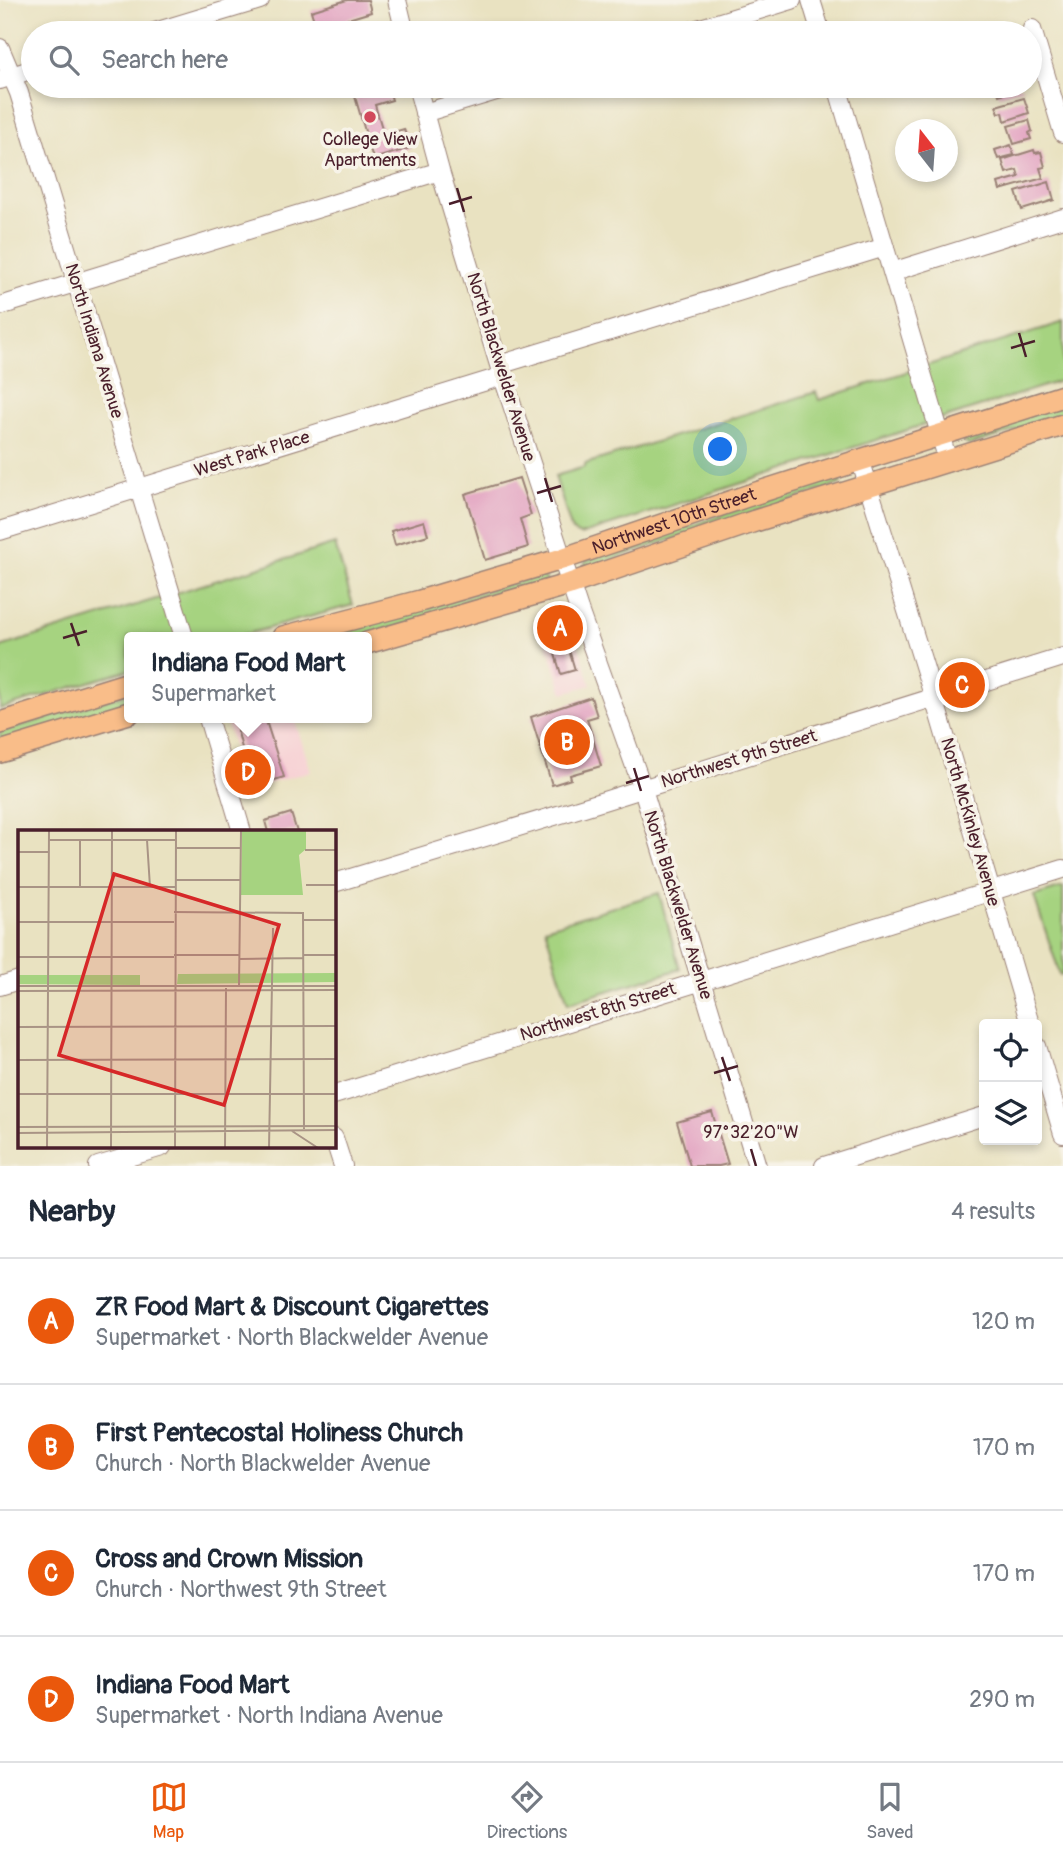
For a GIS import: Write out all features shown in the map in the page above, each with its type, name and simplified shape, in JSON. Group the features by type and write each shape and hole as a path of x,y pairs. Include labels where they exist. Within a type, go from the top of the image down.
{"main road":[{"name":"Northwest 10th Street","path":"302,632 421,601 562,559 860,459 1063,396"},
{"name":"Northwest 10th Street","path":"372,642 570,584 755,521 1063,425"},
{"path":"0,723 124,685"},
{"path":"0,752 124,715"}],"street":[{"path":"184,21 231,4 260,0"},
{"path":"397,0 402,21"},
{"path":"723,21 792,0"},
{"path":"811,0 817,21"},
{"name":"North Indiana Avenue","path":"0,48 6,78 19,93 182,632"},
{"path":"1042,63 1063,133"},
{"name":"North Blackwelder Avenue","path":"420,98 501,371 570,584 643,789 757,1166"},
{"path":"424,113 473,98"},
{"path":"840,98 948,461"},
{"path":"0,306 440,171"},
{"path":"892,272 1063,218"},
{"name":"West Park Place","path":"0,531 139,489 885,247"},
{"name":"North McKinley Avenue","path":"860,459 1028,1019"},
{"name":"Northwest 9th Street","path":"336,882 1063,657"},
{"path":"209,723 241,830"},
{"name":"Northwest 8th Street","path":"336,1094 1063,869"},
{"path":"0,986 18,980"},
{"path":"1042,1065 1063,1134"},
{"path":"824,1166 979,1118"},
{"path":"336,1144 343,1166"},
{"path":"99,1166 159,1148"}],"shaded area":[{"path":"566,606 591,685 563,693 537,613"},
{"path":"227,723 296,723 311,771 247,790"}],"green space":[{"path":"1063,322 1063,380 580,535 572,531 555,476 585,467 585,464 816,392 819,400"},
{"path":"1063,404 1063,416 969,445 962,441 962,438"},
{"path":"839,476 840,484 588,567 585,565 585,561"},
{"path":"335,544 353,605 254,632 124,632 124,672 0,709 0,647"},
{"path":"544,575 547,582 372,633 333,632"},
{"path":"124,695 124,707 0,744 0,732"},
{"path":"1063,887 1063,974 1060,975 1034,896"},
{"path":"659,893 680,969 568,1003 545,928"}],"building":[{"path":"347,0 368,0 371,12 342,21 314,21 311,11"},
{"name":"College View Apartments","path":"355,98 391,98 375,105 384,135 404,129 410,148 373,159"},
{"path":"1024,98 1029,113 1005,121 1003,112 999,113 996,106"},
{"path":"1029,120 1031,139 1014,144 1008,126"},
{"path":"1011,145 1014,155 998,159 995,150"},
{"path":"1034,150 1035,153 1041,152 1045,167 1040,168 1043,178 1000,190 998,183 1019,177 1017,170 1006,173 1002,160"},
{"path":"1049,182 1054,200 1022,210 1016,192"},
{"path":"519,478 531,515 520,519 528,547 485,560 465,494"},
{"path":"424,521 428,535 395,545 391,531"},
{"path":"558,627 563,630 575,670 561,674 548,631"},
{"path":"591,697 597,716 587,719 601,766 570,775 571,779 552,785 531,717"},
{"path":"267,723 284,777 252,787 236,725"},
{"path":"291,813 296,830 267,830 265,821"},
{"path":"712,1112 728,1164 690,1166 677,1122"}],"place":[{"name":"College View Apartments","path":"370,117"},
{"name":"ZR Food Mart & Discount Cigarettes","path":"560,628"},
{"name":"Cross and Crown Mission","path":"962,685"},
{"name":"First Pentecostal Holiness Church","path":"567,742"},
{"name":"Indiana Food Mart","path":"248,772"}]}
